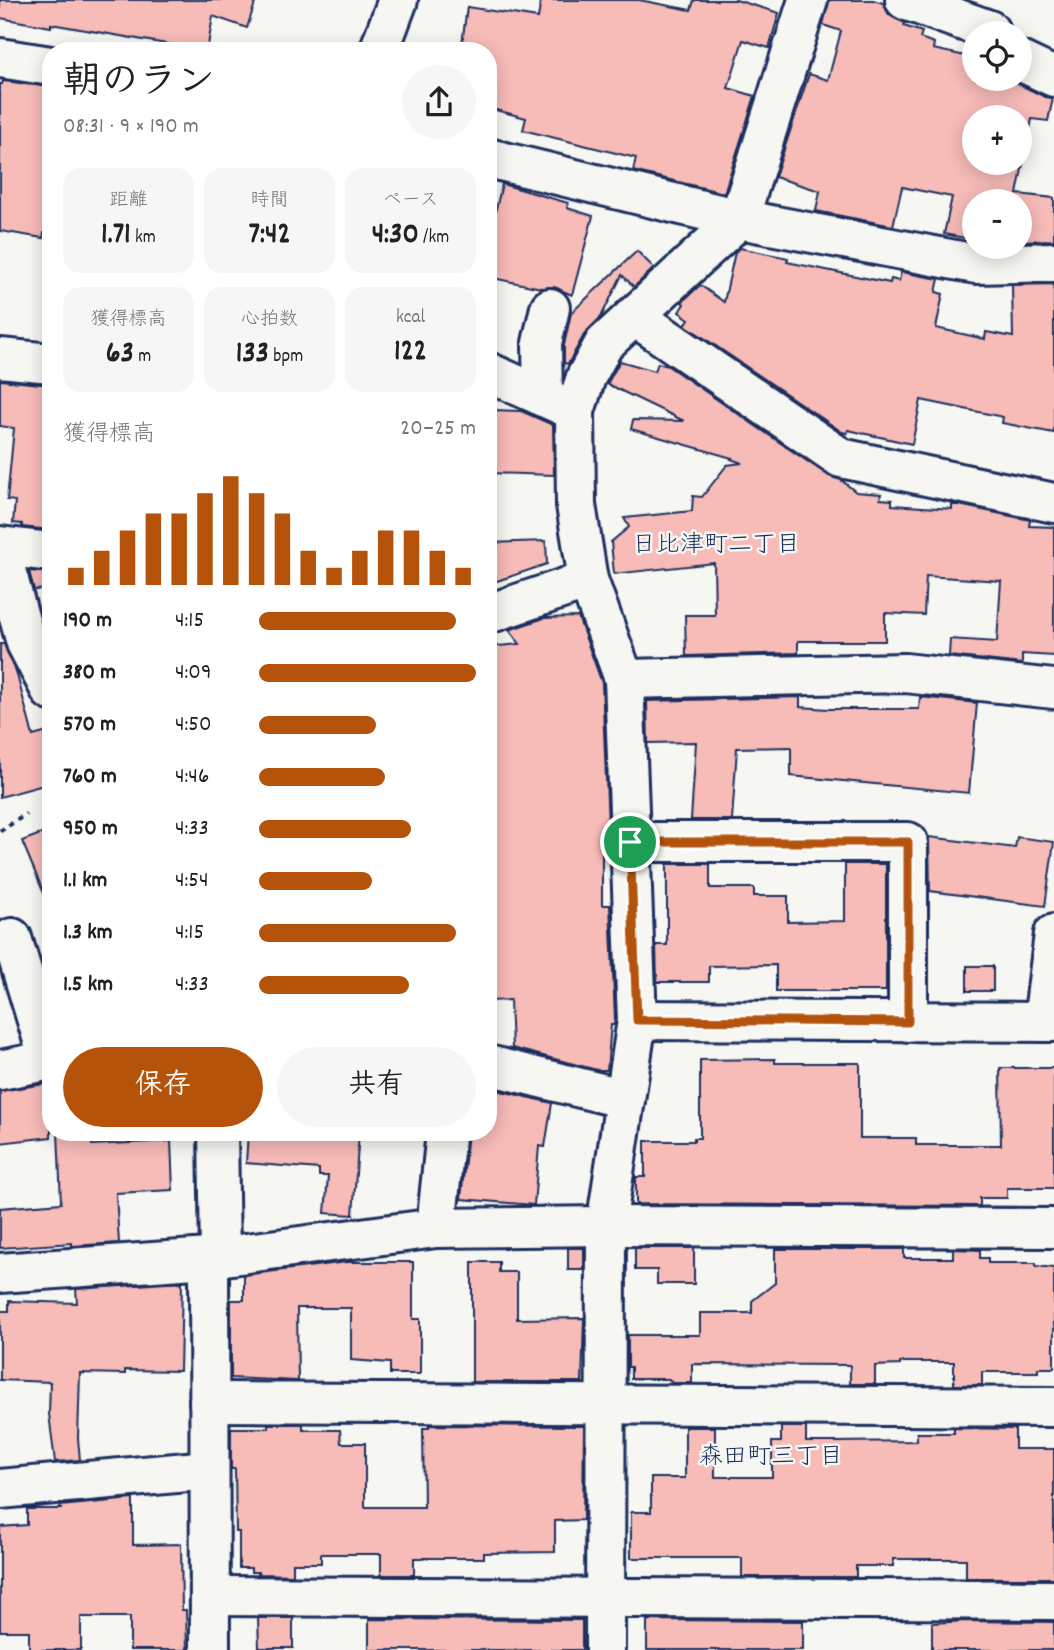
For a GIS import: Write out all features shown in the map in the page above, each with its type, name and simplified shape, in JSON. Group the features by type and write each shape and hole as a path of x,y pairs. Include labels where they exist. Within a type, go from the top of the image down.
{"street":[{"path":"382,42 398,0"},
{"path":"905,0 964,21"},
{"path":"559,404 586,377 604,344 738,219 800,2"},
{"path":"0,58 42,65"},
{"path":"1032,67 1054,77"},
{"path":"497,160 738,219 976,264 1054,262"},
{"path":"550,308 542,343 559,404 588,580 624,679 637,1020 606,1226 605,1650"},
{"path":"634,316 841,458 1054,503"},
{"path":"0,358 42,362"},
{"path":"497,376 559,404"},
{"path":"42,551 0,547 13,647 42,681"},
{"path":"497,611 588,580"},
{"path":"624,679 905,673 1054,689"},
{"path":"630,842 908,842 908,1022"},
{"path":"637,1020 1049,1022 1054,934"},
{"path":"12,937 42,1034"},
{"path":"0,1070 42,1062"},
{"path":"497,1067 625,1099"},
{"path":"210,1650 209,1402 218,1141"},
{"path":"436,1228 445,1141"},
{"path":"0,1273 215,1257 436,1228 1054,1228"},
{"path":"209,1402 1054,1407"},
{"path":"0,1489 209,1470"},
{"path":"210,1596 1054,1600"}],"path":[{"path":"0,831 26,814"}],"building":[{"path":"0,0 256,0 247,28 213,16 209,42 155,42 0,18"},
{"path":"541,0 639,0 691,10 694,0 736,0 779,13 769,48 743,40 728,88 755,96 724,193 633,171 636,158 523,130 526,118 497,110 497,42 462,42 467,7 538,18"},
{"path":"829,0 873,0 883,3 889,15 905,23 904,26 922,32 920,38 934,43 933,49 962,55 962,91 1032,91 1053,98 1048,121 1032,119 1032,105 962,105 962,175 1021,175 1018,189 962,189 962,237 944,234 952,197 902,187 893,226 816,211 820,191 775,177 809,74 828,80 841,31 823,25"},
{"path":"3,81 42,86 42,238 0,231"},
{"path":"502,184 568,203 567,208 593,216 572,295 554,287 541,288 497,279 497,205"},
{"path":"1032,196 1054,198 1054,240 1032,241"},
{"path":"740,248 788,258 787,262 890,283 891,279 899,281 901,272 939,279 936,292 943,294 936,328 985,339 986,332 1013,337 1012,285 1054,284 1054,433 1002,423 1003,417 921,400 912,444 848,430 847,433 842,432 685,325 689,319 679,312 684,304 682,302 700,285 724,302 735,252"},
{"path":"637,251 654,268 634,287 622,275 601,317 585,333 568,364 564,363 564,345 571,313"},
{"path":"620,361 655,371 658,363 668,366 856,492 881,494 880,499 892,500 892,505 952,509 952,505 959,505 1030,520 1029,526 1054,527 1054,656 1022,654 1022,664 949,656 950,639 997,642 1001,581 926,576 924,615 885,613 885,641 798,641 798,653 686,656 685,615 715,615 714,563 614,574 611,542 629,527 624,518 692,511 693,496 702,497 727,465 742,463 631,429 633,420 684,421 607,384"},
{"path":"0,380 42,384 42,529 13,523 15,501 7,500 14,428 0,426"},
{"path":"497,410 521,411 553,425 554,475 497,473"},
{"path":"546,541 547,564 497,581 497,543"},
{"path":"29,571 42,572 42,590 34,590"},
{"path":"578,617 602,683 609,849 602,849 602,905 610,905 615,1019 614,1025 611,1025 607,1070 597,1070 512,1048 510,1000 497,1001 497,646 520,644 509,630 544,618"},
{"path":"0,644 4,644 16,671 33,736 42,734 42,785 0,797"},
{"path":"800,697 800,707 828,709 919,709 920,697 977,703 969,793 791,776 791,747 737,748 732,820 691,820 696,742 648,743 647,701"},
{"path":"42,833 42,889 22,841"},
{"path":"929,837 1015,848 1017,837 1054,842 1045,906 930,891"},
{"path":"667,864 710,864 710,888 754,888 754,896 788,896 788,922 845,921 845,864 886,864 886,991 776,991 776,965 709,966 709,982 657,982 656,945 667,945"},
{"path":"967,966 993,966 993,991 967,991"},
{"path":"775,1059 775,1063 860,1063 860,1138 916,1138 916,1145 1001,1145 1000,1068 1054,1068 1054,1188 1007,1188 1007,1198 980,1198 980,1206 636,1204 636,1177 645,1177 645,1141 694,1141 694,1138 700,1138 700,1060"},
{"path":"42,1084 42,1138 0,1143 0,1091"},
{"path":"497,1090 552,1103 545,1147 539,1146 534,1205 461,1199 467,1141 497,1141"},
{"path":"58,1141 91,1141 92,1145 171,1141 173,1190 116,1193 119,1243 0,1248 0,1208 61,1203"},
{"path":"247,1141 358,1141 353,1215 325,1213 328,1176 319,1176 319,1169 246,1163"},
{"path":"568,1248 584,1248 584,1270 568,1270"},
{"path":"635,1248 694,1248 694,1284 657,1284 657,1270 635,1270"},
{"path":"775,1249 904,1249 904,1258 953,1258 953,1249 980,1250 980,1258 988,1258 988,1263 1036,1263 1036,1266 1054,1268 1054,1368 1038,1368 1038,1372 982,1372 982,1385 954,1385 954,1362 905,1362 900,1365 875,1366 875,1384 850,1384 850,1365 692,1364 692,1383 672,1383 669,1379 631,1379 631,1367 628,1367 628,1335 700,1335 700,1313 752,1313 752,1301 775,1283"},
{"path":"347,1262 413,1262 413,1319 420,1319 420,1374 390,1374 390,1363 351,1360 351,1308 297,1308 298,1381 231,1378 231,1300 244,1300 244,1275"},
{"path":"472,1262 499,1262 499,1272 517,1272 517,1319 584,1318 582,1382 472,1382"},
{"path":"182,1282 180,1371 80,1373 80,1460 55,1462 49,1414 50,1382 0,1380 0,1311 9,1311 9,1301 77,1303 76,1289"},
{"path":"268,1424 303,1424 303,1430 340,1430 341,1443 365,1443 365,1507 424,1507 423,1428 429,1428 429,1425 584,1426 583,1520 555,1521 555,1552 484,1553 484,1558 414,1558 414,1575 381,1575 381,1554 321,1554 321,1563 293,1563 293,1575 251,1572 251,1568 239,1568 235,1469 231,1469 231,1428 268,1428"},
{"path":"685,1427 715,1427 715,1477 772,1477 772,1442 781,1442 781,1427 806,1427 806,1442 917,1441 917,1433 954,1433 954,1428 1015,1429 1015,1449 1054,1449 1054,1578 966,1578 966,1559 893,1559 893,1566 856,1566 856,1577 742,1577 742,1558 631,1558 631,1512 651,1512 651,1478 685,1478"},
{"path":"133,1499 133,1545 181,1544 182,1610 186,1610 187,1650 130,1650 130,1617 81,1617 81,1650 29,1650 29,1631 0,1631 0,1527 27,1525 27,1509 61,1509 60,1506"},
{"path":"258,1618 293,1618 293,1648 259,1648"},
{"path":"369,1619 582,1620 582,1650 369,1650"},
{"path":"647,1620 803,1621 803,1650 647,1650"},
{"path":"1054,1622 1054,1650 932,1650 932,1623"}],"district":[{"name":"日比津町二丁目","path":"716,546"},
{"name":"森田町三丁目","path":"771,1458"}],"route":[{"path":"630,842 908,842 908,1022 637,1020 630,842"}]}
